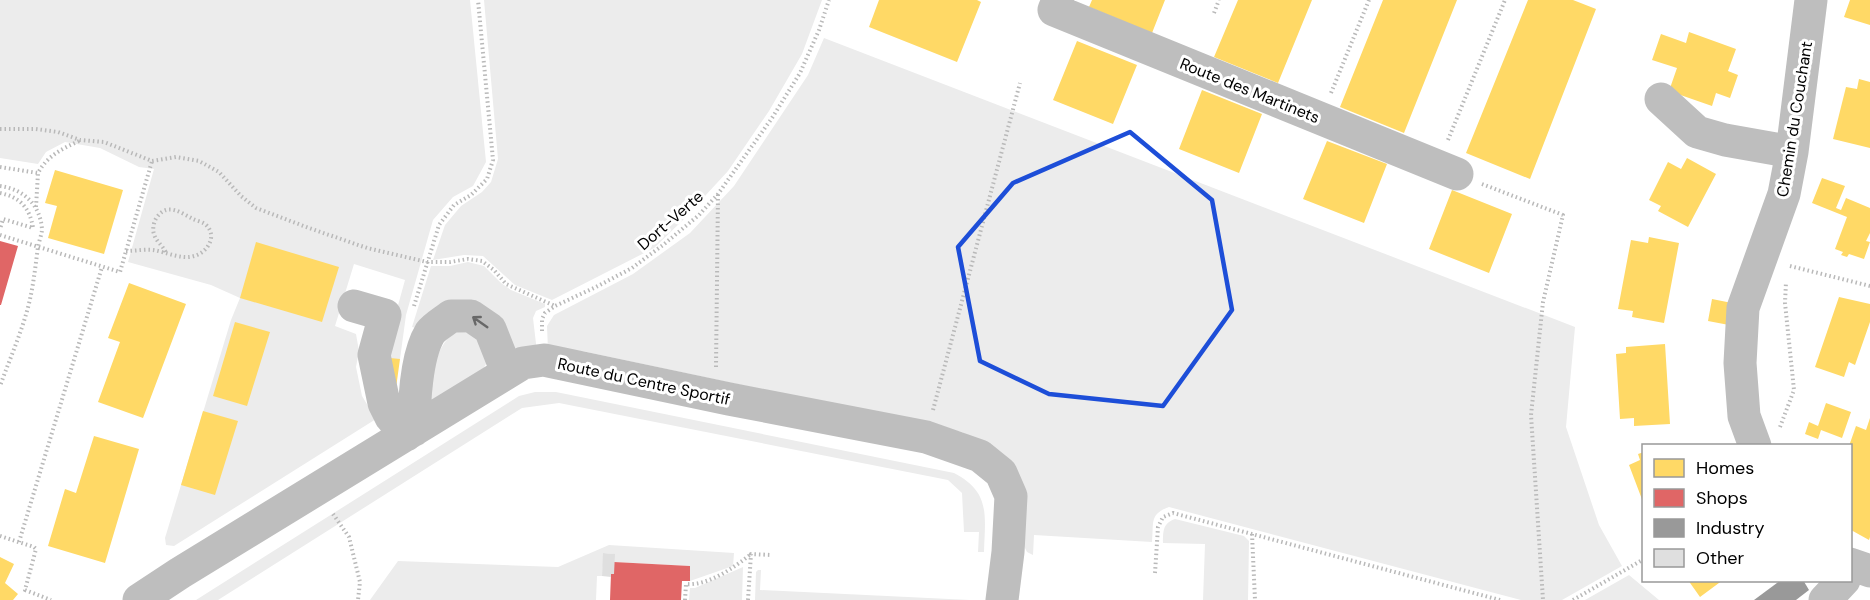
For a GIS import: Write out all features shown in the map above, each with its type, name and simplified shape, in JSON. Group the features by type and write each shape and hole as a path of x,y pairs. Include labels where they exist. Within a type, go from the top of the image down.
{"street":[{"name":"Route des Martinets","path":"1058,0 1054,10 1447,170"},
{"name":"Chemin du Couchant","path":"1767,437 1744,416 1740,363 1743,308 1784,194 1792,152 1811,0"},
{"path":"1661,99 1697,132 1725,140 1792,152"},
{"path":"354,306 385,315 374,356 384,403 391,417 410,432"},
{"path":"410,432 422,355 430,332 451,316 471,316 490,329 507,372"},
{"name":"Route du Centre Sportif","path":"139,600 507,372 523,363 544,360 926,437 980,456 1000,473 1011,496 1007,566 1002,600"},
{"path":"1825,600 1844,582"}],"path":[{"path":"413,309 439,225 454,205 471,195 487,179 493,160 478,0"},
{"name":"Dort-Verte","path":"555,306 632,268 690,222 718,194 772,118 800,73 829,0"},
{"path":"1214,13 1219,0"},
{"path":"1321,119 1369,0"},
{"path":"1505,0 1447,170 1563,215 1543,302 1531,415 1543,600"},
{"path":"926,437 1020,83"},
{"path":"0,129 36,129 58,132 80,140 104,142 152,160 176,157 199,161 219,172 241,196 256,208 367,248 427,262 468,259 482,261 494,270 506,284 555,306"},
{"path":"0,386 27,312 37,269 42,229 36,207 38,173 53,154 80,140"},
{"path":"0,236 120,272 152,160"},
{"path":"0,167 38,173"},
{"path":"0,186 27,196 36,207"},
{"path":"0,193 14,196 22,202 32,219 33,228 3,219 0,229"},
{"path":"706,394 716,366 718,194"},
{"path":"126,251 152,250 166,253 191,257 203,253 210,244 211,234 206,225 176,209 167,209 158,215 153,233 166,253"},
{"path":"1767,437 1794,390 1785,303 1787,266 1870,285"},
{"path":"19,542 102,267"},
{"path":"544,360 542,319 545,313 555,306"},
{"path":"317,491 349,537 360,582 358,600"},
{"path":"1155,573 1158,527 1163,518 1173,513 1500,600"},
{"path":"1252,534 1255,600"},
{"path":"0,536 36,549 25,590 51,600"},
{"path":"748,600 751,554"},
{"path":"685,600 686,584 696,585 735,567 751,554 771,555"},
{"path":"1573,600 1642,560"}],"highlighted area":[{"path":"1130,132 1212,200 1232,310 1163,406 1049,394 980,361 958,247 1013,183"}],"shaded area":[{"path":"0,0 470,0 486,162 473,186 453,197 433,220 406,315 400,359 381,367 405,280 354,264 335,326 356,334 359,351 356,367 362,396 376,419 174,546 166,545 165,538 231,320 240,298 211,285 128,262 154,169 139,167 100,148 65,142 46,152 38,164 0,158"},
{"path":"484,0 822,0 802,54 769,111 728,171 654,248 552,300 515,285 483,256 464,255 433,260 445,225 461,206 482,192 491,182 498,159"},
{"path":"824,38 1575,327 1566,427 1599,525 1622,566 1562,600 1521,600 1169,507 1155,516 1152,542 1034,535 1033,555 1027,552 1024,546 984,443 962,432 582,351 548,350 547,326 554,315 633,274 690,233 734,186 808,75"},
{"path":"468,262 484,266 511,290 545,304 545,307 536,311 533,318 537,352 518,355 498,319 412,327 431,266 450,266"},
{"path":"455,332 475,333 487,350 486,364 482,371 427,405 438,356 442,347"},
{"path":"535,392 556,392 954,473 966,480 980,497 985,516 984,552 978,552 979,532 964,532 962,493 948,480 559,403 522,408 218,600 196,600 519,396"},
{"path":"1175,519 1244,536 1249,541 1248,600 1203,600 1205,544 1163,543 1164,528"},
{"path":"609,545 734,553 733,566 690,581 690,566 614,562 614,554 604,553 602,576 597,576 596,600 370,600 398,561 558,567"},
{"path":"743,567 742,600 689,600 690,588 695,588"},
{"path":"758,570 761,570 760,590 970,600 755,600"},
{"path":"1629,575 1659,600 1585,600"}],"building: Homes":[{"path":"879,0 977,0 981,2 957,62 869,27"},
{"path":"1092,0 1165,0 1152,33 1089,7"},
{"path":"1238,0 1312,0 1278,83 1214,57"},
{"path":"1383,0 1457,0 1404,133 1340,107"},
{"path":"1528,0 1573,0 1596,9 1530,179 1466,153"},
{"path":"1850,0 1870,0 1870,25 1844,17"},
{"path":"1689,32 1736,49 1728,71 1738,75 1730,98 1716,93 1712,106 1669,91 1677,68 1652,60 1661,34 1686,43"},
{"path":"1077,41 1137,65 1113,124 1053,100"},
{"path":"1859,79 1870,82 1870,148 1833,139 1846,87 1857,89"},
{"path":"1202,90 1262,114 1239,173 1179,149"},
{"path":"1327,141 1387,164 1364,223 1303,199"},
{"path":"1687,158 1716,174 1688,227 1658,211 1661,206 1649,200 1668,162 1681,169"},
{"path":"55,170 123,190 104,254 48,238 57,206 45,203"},
{"path":"1822,178 1845,186 1836,208 1841,210 1846,198 1870,208 1870,233 1866,241 1870,242 1864,259 1849,254 1847,257 1841,255 1843,252 1835,249 1847,217 1812,203"},
{"path":"1452,190 1512,214 1489,273 1429,249"},
{"path":"1649,237 1679,243 1664,323 1632,317 1633,311 1618,309 1631,240 1648,243"},
{"path":"256,242 339,267 322,322 240,298"},
{"path":"129,283 186,304 143,418 98,402 120,342 108,338"},
{"path":"1839,297 1870,304 1870,322 1855,365 1849,362 1844,377 1815,367"},
{"path":"1712,299 1732,303 1729,325 1708,321"},
{"path":"235,322 270,332 247,406 213,396"},
{"path":"1665,344 1670,424 1634,426 1634,418 1620,419 1616,354 1626,353 1626,347"},
{"path":"390,358 400,359 396,388"},
{"path":"1826,403 1851,412 1842,438 1821,430 1818,439 1805,434 1809,422 1818,426"},
{"path":"203,411 238,421 215,495 181,485"},
{"path":"1870,418 1869,540 1852,531 1852,444 1850,444 1856,426 1866,430"},
{"path":"94,436 139,449 105,563 48,546 65,489 76,493"},
{"path":"1642,453 1642,499 1629,465 1640,460 1638,454"},
{"path":"0,557 14,564 5,583 18,594 13,600 0,600"},
{"path":"1689,582 1720,582 1700,597"}],"building: Shops":[{"path":"0,241 18,246 1,305 0,305"},
{"path":"614,562 690,566 690,581 682,581 681,600 610,600"}],"building: Industry":[{"path":"1778,582 1804,582 1809,590 1796,600 1754,600"}],"building: Other":[{"path":"603,553 615,554 614,574 611,574 611,577 602,576"}]}
